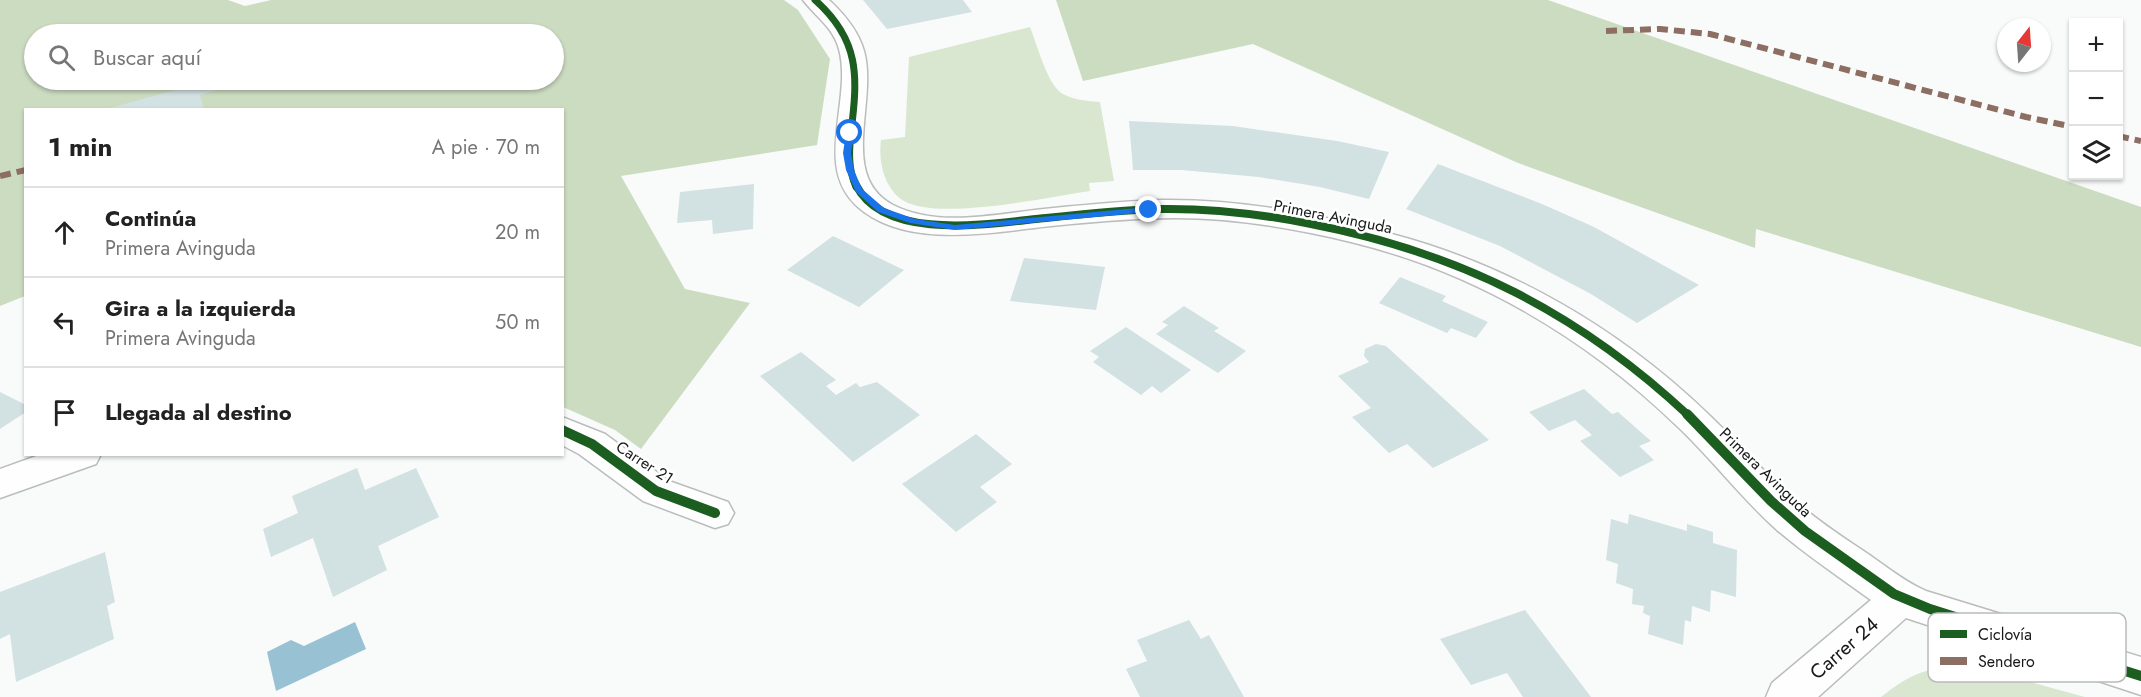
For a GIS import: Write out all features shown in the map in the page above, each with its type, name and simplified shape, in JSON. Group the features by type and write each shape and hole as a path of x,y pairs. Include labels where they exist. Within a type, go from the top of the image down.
{"street":[{"name":"Primera Avinguda","path":"815,0 837,22 849,40 853,55 855,82 854,110 847,153 850,170 859,190 881,210 913,221 955,228 1108,212 1200,210 1289,221 1355,233 1407,247 1457,265 1505,287 1559,317 1614,356 1677,405 1804,530 1901,598 1944,613"},
{"name":"Carrer 21","path":"564,431 592,444 656,491 715,513"},
{"path":"0,484 77,456"},
{"name":"Carrer 24","path":"1787,697 1901,598"},
{"name":"Primera Avinguda","path":"2126,671 2141,676"}],"green space":[{"path":"0,0 228,0 245,6 271,0 784,0 798,10 830,59 817,145 621,176 685,289 750,303 641,449 615,430 564,407 564,108 24,108 24,296 0,306"},
{"path":"1056,0 1548,0 2141,207 2141,347 1756,229 1755,248 1518,163 1253,44 1083,81"},
{"path":"1030,27 1043,64 1057,89 1072,98 1100,102 1114,181 1089,183 1090,191 967,208 920,207 897,196 884,174 880,148 881,140 905,137 909,57"},
{"path":"1928,671 1928,682 2030,682 2085,697 1881,697 1898,684"}],"water":[{"path":"355,622 366,649 276,691 267,652 291,640 304,646"}],"building":[{"path":"863,0 963,0 972,12 887,29"},
{"path":"175,90 216,90 200,95 203,108 110,108"},
{"path":"1129,121 1233,126 1337,141 1389,152 1369,199 1320,187 1259,177 1181,170 1133,170"},
{"path":"1438,164 1542,204 1594,227 1699,285 1637,323 1591,294 1500,246 1406,209"},
{"path":"754,184 753,229 713,234 712,220 677,223 680,192"},
{"path":"833,236 904,270 859,307 787,270"},
{"path":"1024,258 1105,267 1096,310 1010,301"},
{"path":"1400,277 1446,296 1442,301 1488,322 1476,338 1451,328 1447,333 1379,303"},
{"path":"1184,306 1219,328 1214,331 1246,351 1218,373 1156,334 1168,325 1162,322"},
{"path":"1126,327 1191,370 1161,393 1152,386 1141,395 1093,362 1099,357 1090,351"},
{"path":"1376,344 1386,346 1489,440 1433,468 1407,444 1389,453 1352,417 1371,408 1338,376 1369,362 1364,356 1365,349"},
{"path":"801,352 836,380 826,386 836,395 856,383 860,387 877,382 920,415 853,462 760,376"},
{"path":"1584,389 1612,414 1618,412 1651,441 1639,446 1654,460 1620,477 1580,441 1592,435 1575,420 1549,431 1529,412"},
{"path":"0,392 24,404 24,413 0,429"},
{"path":"976,434 1012,464 980,487 997,502 956,532 902,484"},
{"path":"357,468 365,490 416,468 439,517 378,546 387,570 333,597 313,538 271,557 263,529 298,513 292,496"},
{"path":"1629,514 1687,531 1687,524 1713,532 1713,543 1737,550 1736,597 1711,590 1710,612 1692,606 1691,622 1685,620 1683,645 1648,634 1650,616 1643,613 1644,606 1632,604 1633,589 1616,583 1618,564 1606,560 1611,519 1628,524"},
{"path":"105,552 115,602 107,606 114,639 16,682 10,634 0,639 0,592"},
{"path":"1525,610 1591,697 1523,697 1507,673 1471,685 1440,639"},
{"path":"1189,620 1201,639 1209,635 1244,697 1140,697 1126,669 1147,661 1137,640"}],"marked path":[{"path":"1606,31 1660,29 1710,34 2026,117 2069,126"},
{"path":"2123,137 2141,141"},
{"path":"0,176 24,170"}],"cycle path":[{"path":"815,0 836,20 850,45 855,69 850,166 858,191 883,211 902,219 942,226 983,225 1142,210 1180,209 1225,212 1327,227 1440,258 1513,290 1582,331 1647,379 1677,405 1788,517 1818,541 1899,597 1943,613"},
{"path":"564,431 592,444 656,491 715,513"},
{"path":"2126,671 2141,676"}],"route":[{"path":"850,133 847,153 850,170 859,190 881,210 913,221 955,228 1149,210"}]}
